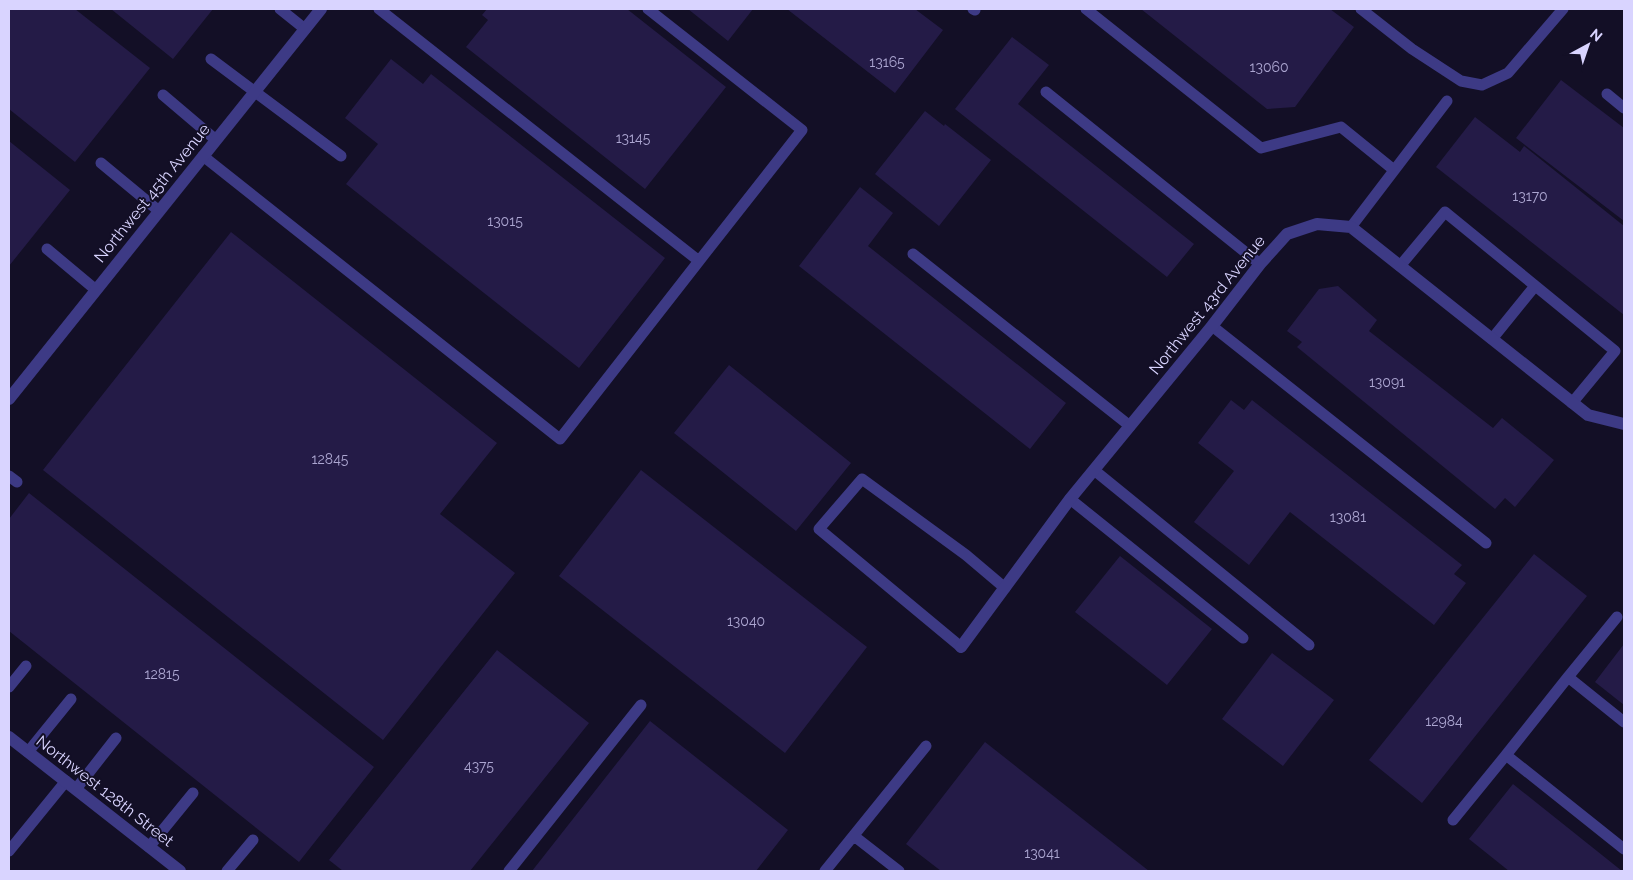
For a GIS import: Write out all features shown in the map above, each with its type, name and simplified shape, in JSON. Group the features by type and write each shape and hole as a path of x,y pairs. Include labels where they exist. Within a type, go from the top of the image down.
{"street":[{"name":"Northwest 45th Avenue","path":"9,399 13,384 96,290 321,9"},
{"name":"Northwest 43rd Avenue","path":"961,647 1070,499 1212,326 1260,264 1287,234 1317,224 1351,227"},
{"path":"1351,227 1588,415 1624,424"},
{"name":"Northwest 128th Street","path":"9,737 180,871"}],"lane":[{"path":"280,9 305,29"},
{"path":"379,9 699,261"},
{"path":"203,156 560,439 802,130 648,9"},
{"path":"1086,9 1262,148 1341,127 1394,170"},
{"path":"1361,9 1412,49 1461,81 1482,85 1508,73 1563,9"},
{"path":"211,59 341,156"},
{"path":"1046,92 1260,264"},
{"path":"1607,94 1624,108"},
{"path":"163,95 216,140"},
{"path":"1351,227 1447,101"},
{"path":"101,163 159,211"},
{"path":"1400,266 1446,212 1615,352 1572,403"},
{"path":"47,249 96,290"},
{"path":"913,254 1130,426"},
{"path":"1492,339 1535,286"},
{"path":"1212,326 1486,543"},
{"path":"1094,470 1309,645"},
{"path":"961,647 819,529 862,480 966,555 1004,588"},
{"path":"1070,499 1242,638"},
{"path":"1453,820 1616,617"},
{"path":"9,687 26,666"},
{"path":"1568,677 1624,722"},
{"path":"28,752 70,699"},
{"path":"509,871 641,704"},
{"path":"76,789 116,738"},
{"path":"826,871 926,746"},
{"path":"1506,755 1624,849"},
{"path":"9,851 66,781"},
{"path":"149,847 193,793"},
{"path":"854,836 899,871"},
{"path":"227,871 253,840"}],"building":[{"path":"9,9 75,9 150,68 75,162 9,109"},
{"path":"111,9 213,9 173,59"},
{"path":"487,9 627,9 726,87 645,189 466,47 488,20 482,15"},
{"path":"688,9 753,9 728,41"},
{"path":"787,9 915,9 943,30 895,93"},
{"path":"1141,9 1330,9 1354,27 1295,107 1267,109"},
{"path":"1012,37 1049,65 1018,104 1194,244 1167,277 955,109"},
{"path":"391,59 423,84 431,74 665,258 579,368 346,184 378,144 345,118"},
{"path":"1561,80 1624,128 1624,221 1516,138"},
{"path":"925,111 991,160 939,226 875,174"},
{"path":"1475,117 1520,152 1524,146 1624,226 1624,315 1436,167"},
{"path":"9,141 70,190 9,266"},
{"path":"860,187 893,213 868,246 1066,403 1030,449 799,266"},
{"path":"231,232 497,443 440,514 515,573 383,740 43,470"},
{"path":"1338,286 1377,320 1369,331 1493,428 1502,418 1554,460 1515,507 1505,498 1495,509 1297,347 1302,342 1287,331 1319,289"},
{"path":"729,365 851,463 796,531 674,433"},
{"path":"1231,400 1244,410 1252,400 1462,565 1454,574 1466,583 1434,625 1290,512 1249,565 1194,522 1234,471 1198,443"},
{"path":"641,470 867,647 785,753 559,576"},
{"path":"29,493 374,767 299,862 9,631 9,519"},
{"path":"1534,554 1587,596 1422,803 1369,760"},
{"path":"1120,556 1212,629 1167,685 1075,612"},
{"path":"1624,644 1624,705 1595,682"},
{"path":"497,650 589,723 470,871 343,871 329,860"},
{"path":"1272,653 1334,700 1283,766 1222,719"},
{"path":"650,721 788,830 756,871 532,871"},
{"path":"985,742 1149,871 941,871 906,844"},
{"path":"1513,784 1622,871 1509,871 1469,839"}]}
